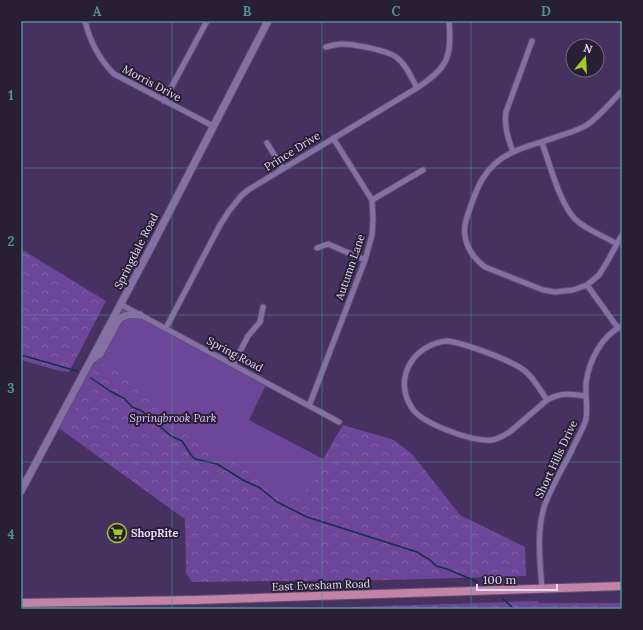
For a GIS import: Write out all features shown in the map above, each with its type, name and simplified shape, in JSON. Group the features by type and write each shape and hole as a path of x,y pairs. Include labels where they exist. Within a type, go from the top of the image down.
{"main road":[{"name":"Springdale Road","path":"21,491 268,21"},
{"path":"91,360 100,354 119,319 124,315 140,315"},
{"name":"East Evesham Road","path":"21,603 194,600 622,586"}],"street":[{"name":"Morris Drive","path":"85,21 91,43 96,52 107,67 120,78 213,126"},
{"path":"164,101 207,21"},
{"name":"Prince Drive","path":"166,328 217,232 229,211 241,196 248,190 417,88 439,71 448,56 451,40 449,21"},
{"path":"513,152 506,132 506,112 532,41"},
{"path":"326,47 346,44 380,50 396,56 405,66 417,88"},
{"path":"622,91 587,125 542,143 513,152 500,159 478,185 466,219 465,238 469,251 477,261 485,267 543,290 563,292 587,285 599,274 622,235"},
{"name":"Autumn Lane","path":"309,406 364,260 372,235 374,219 372,200 334,138"},
{"path":"267,143 284,169"},
{"path":"542,143 561,194 570,212 584,225 617,244"},
{"path":"372,200 423,170"},
{"path":"317,248 328,244 364,260"},
{"path":"587,285 620,327"},
{"name":"Spring Road","path":"120,304 339,422"},
{"path":"233,365 248,336 260,322 263,307"},
{"name":"Short Hills Drive","path":"542,589 540,526 543,513 551,491 585,420 586,383 592,358 600,346 620,327"},
{"path":"547,400 532,378 519,367 488,353 457,342 439,342 420,351 412,359 405,380 405,393 411,407 418,416 442,428 477,440 494,440 504,435 547,400 558,395 568,394 586,396"}],"green space":[{"path":"21,249 106,301 69,372 60,371 21,360"},
{"name":"Springbrook Park","path":"120,304 267,383 249,420 329,462 305,525 185,519 56,426"},
{"path":"98,363 115,367 175,427 297,499 316,478 323,459 343,425 394,440 412,454 460,515 525,547 526,576 386,580 192,582 186,573 185,519 63,431"},
{"path":"538,601 539,603 601,603 600,609 352,609 352,607"},
{"path":"601,603 622,603 622,609 600,609"}],"waterway":[{"path":"21,355 77,371"},
{"path":"91,378 125,399 132,407 142,411 171,436 182,441 195,459 217,464 243,480 260,488 277,502 307,517 417,552 430,560 436,566 478,582"},
{"path":"502,598 514,609"}],"place":[{"name":"ShopRite","path":"117,533"}]}
